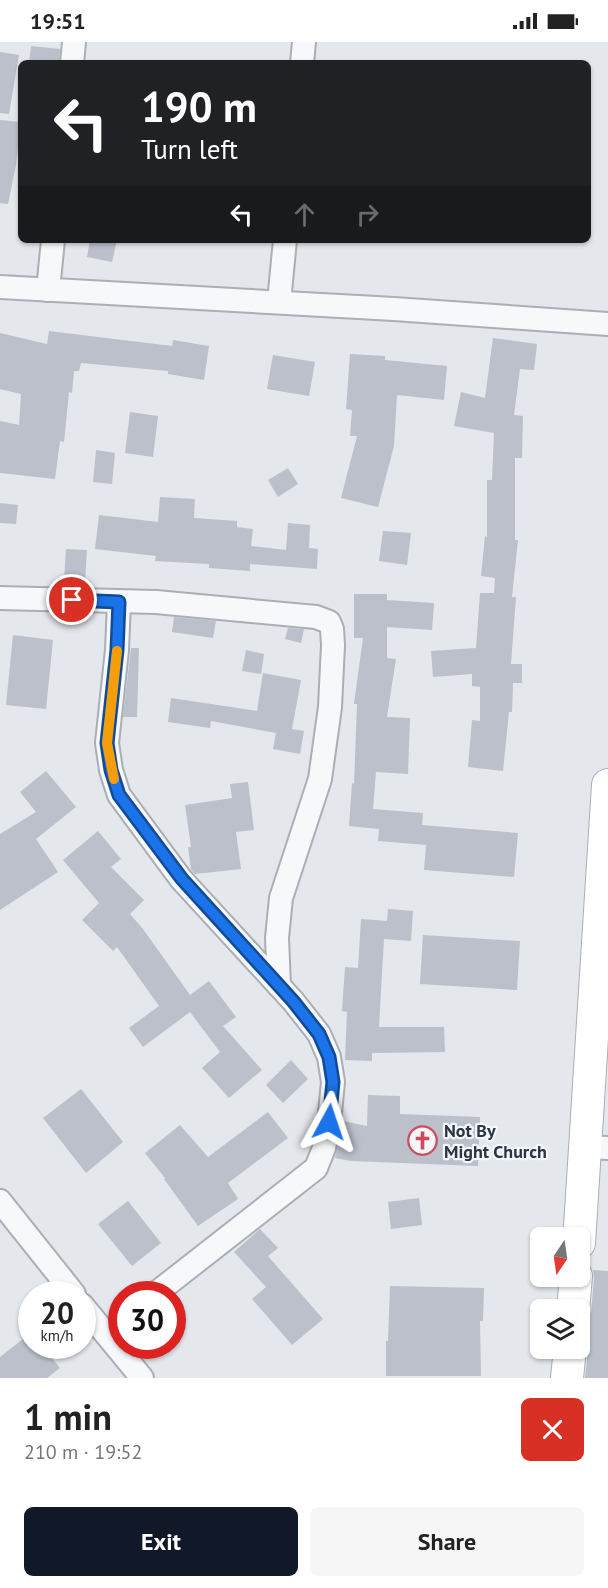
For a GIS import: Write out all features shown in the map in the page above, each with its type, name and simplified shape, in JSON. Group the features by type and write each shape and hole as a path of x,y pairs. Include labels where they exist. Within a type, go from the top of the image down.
{"main road":[{"path":"580,1227 584,1188 596,1148 608,785"},
{"path":"567,1378 569,1359"}],"street":[{"path":"72,60 74,42"},
{"path":"302,60 303,42"},
{"path":"48,290 53,243"},
{"path":"279,302 285,243"},
{"path":"0,287 279,302 608,324"},
{"path":"0,598 156,602 316,617 329,622 333,645 330,707 320,779 281,898 277,938 279,986"},
{"path":"119,602 117,650 107,743 111,770 119,795 182,879 279,986 319,1034 329,1057 333,1082 324,1148 316,1168 172,1281"},
{"path":"0,1201 64,1281"},
{"path":"131,1359 142,1378"}],"building":[{"path":"31,46 60,49 59,60 29,60"},
{"path":"0,52 19,55 9,114 0,113"},
{"path":"0,120 18,122 16,165 8,204 0,203"},
{"path":"89,243 116,243 112,262 87,257"},
{"path":"49,331 172,346 173,340 209,346 204,380 168,374 168,371 81,363 79,371 74,371 72,393 69,392 64,442 60,441 55,479 0,473 0,421 19,425 21,394 0,389 0,333 47,344"},
{"path":"493,338 537,344 534,370 520,369 514,415 523,416 522,458 515,458 515,540 518,540 512,597 516,597 511,664 522,664 522,683 513,683 512,712 509,712 503,771 468,767 472,720 480,721 480,687 472,686 472,674 433,677 431,651 476,648 480,593 494,593 495,578 481,576 485,536 487,537 487,480 492,480 494,433 454,426 461,392 485,398"},
{"path":"350,354 385,356 385,360 447,366 444,400 397,395 394,446 378,507 341,498 357,436 350,436 352,410 346,409"},
{"path":"273,355 315,362 309,396 267,389"},
{"path":"130,412 158,416 153,457 125,453"},
{"path":"96,450 115,453 112,484 93,482"},
{"path":"288,468 298,484 278,497 268,480"},
{"path":"160,497 195,499 194,518 237,521 237,527 253,529 251,546 286,550 288,523 310,525 309,548 318,549 317,569 250,564 250,571 209,568 209,564 155,561 156,556 95,549 99,515 158,522"},
{"path":"0,503 18,505 16,524 0,523"},
{"path":"383,531 411,533 407,565 379,561"},
{"path":"66,549 87,550 85,583 64,581"},
{"path":"354,594 387,594 387,600 434,603 432,630 387,627 387,658 396,659 387,717 410,718 408,774 376,772 373,809 423,813 422,825 518,833 514,877 424,870 426,845 378,841 379,829 349,826 352,783 354,784 357,704 354,704 363,638 354,638"},
{"path":"174,617 216,621 213,638 172,632"},
{"path":"288,628 304,629 301,643 285,639"},
{"path":"13,635 53,640 46,709 6,705"},
{"path":"131,648 139,648 137,717 123,717"},
{"path":"246,650 264,654 261,674 242,671"},
{"path":"263,673 301,680 292,729 304,731 300,754 273,749 276,733 211,721 210,728 168,722 171,698 257,711"},
{"path":"46,771 76,807 36,839 58,872 0,910 0,834 36,812 20,792"},
{"path":"248,782 254,830 236,832 241,869 195,874 191,870 188,847 191,847 185,805 232,798 230,784"},
{"path":"98,831 121,859 111,867 144,900 130,914 190,995 209,981 236,1017 223,1026 262,1070 229,1098 202,1068 220,1052 190,1012 143,1047 129,1028 159,1006 117,947 113,951 82,920 99,903 63,860"},
{"path":"388,909 413,911 411,941 384,939 379,1027 444,1027 445,1052 372,1053 372,1061 345,1060 347,1012 342,1011 345,967 358,968 361,919 387,921"},
{"path":"423,935 520,941 517,990 420,984"},
{"path":"291,1060 308,1079 283,1103 266,1085"},
{"path":"81,1089 123,1142 86,1173 43,1118"},
{"name":"Not By Might Church","path":"368,1095 400,1096 400,1114 480,1117 478,1166 351,1161 335,1158 343,1121 367,1126"},
{"path":"268,1112 288,1138 228,1183 238,1199 198,1226 145,1153 180,1125 208,1157"},
{"path":"419,1198 422,1225 391,1229 388,1202"},
{"path":"128,1201 161,1243 132,1266 98,1224"},
{"path":"260,1229 278,1248 268,1256 323,1319 292,1345 252,1299 266,1287 234,1252"},
{"path":"593,1270 608,1271 608,1378 585,1378 587,1359 590,1359 590,1314"},
{"path":"390,1286 484,1288 483,1321 480,1321 481,1376 386,1376"},
{"path":"18,1343 18,1359 53,1359 60,1368 47,1378 0,1378 0,1357"}],"slow traffic":[{"path":"114,779 107,743 117,651"}],"place":[{"name":"Not By Might Church","path":"423,1140"}],"route":[{"path":"72,600 119,602 117,650 107,743 111,770 119,795 182,879 293,1001 319,1034 329,1057 333,1082 329,1122"}]}
